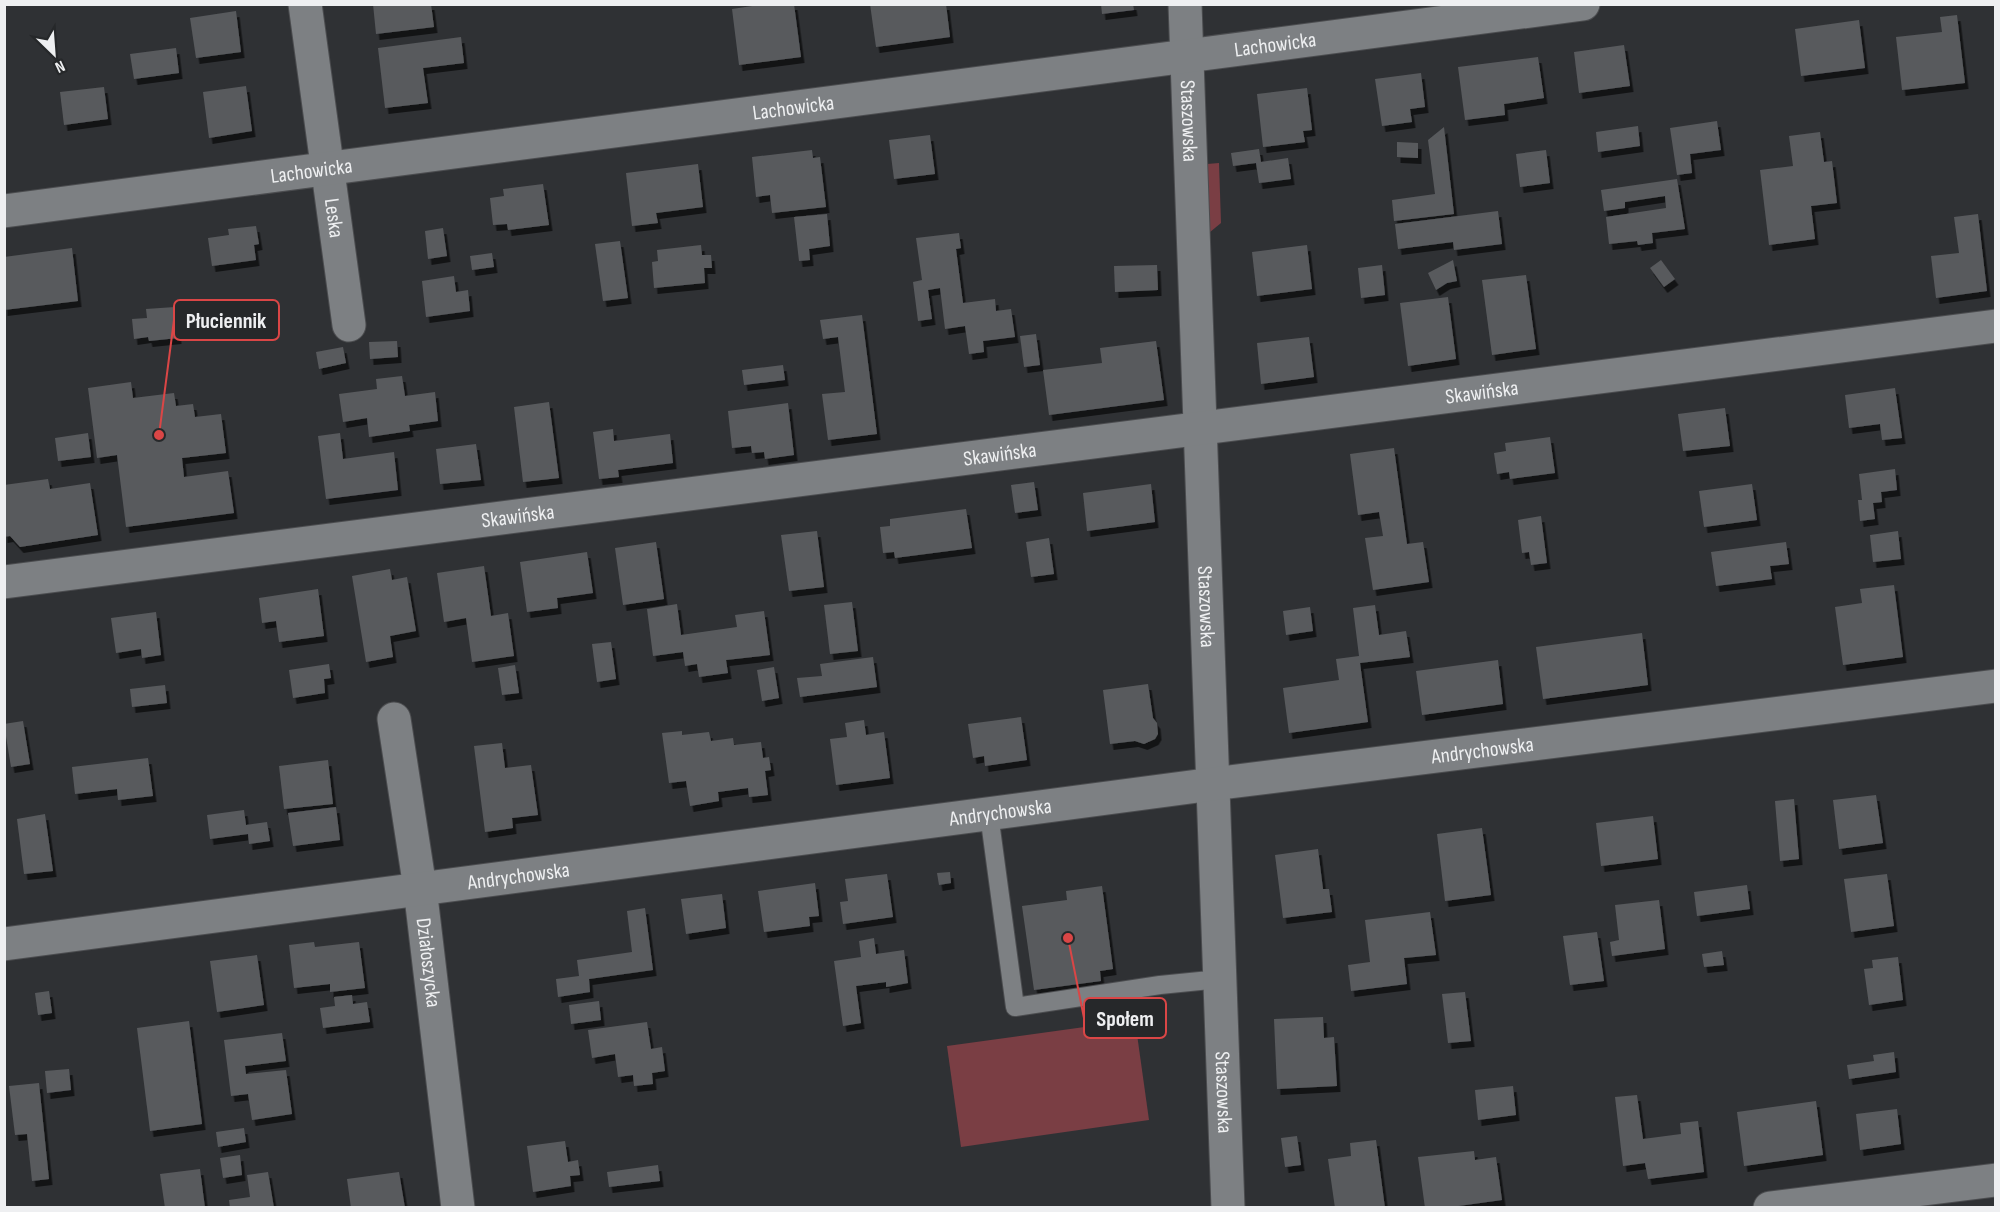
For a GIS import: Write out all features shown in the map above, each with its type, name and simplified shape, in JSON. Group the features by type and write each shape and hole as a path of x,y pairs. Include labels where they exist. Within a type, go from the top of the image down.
{"street":[{"name":"Leska","path":"305,4 349,325"},
{"name":"Staszowska","path":"1185,4 1228,1208"},
{"name":"Lachowicka","path":"4,211 1583,4"},
{"name":"Skawińska","path":"4,582 1995,326"},
{"name":"Andrychowska","path":"4,944 1214,784 1995,686"},
{"name":"Działoszycka","path":"394,719 420,888 458,1208"},
{"path":"1770,1208 1995,1180"}],"lane":[{"path":"989,814 1015,1007 1220,979"}],"shaded area":[{"path":"1219,163 1221,223 1204,237 1202,168 1207,164"},
{"path":"1135,1020 1149,1120 961,1147 947,1046"}],"building":[{"path":"373,4 431,4 434,27 376,34"},
{"path":"765,4 794,4 801,57 739,65 732,9"},
{"path":"870,4 946,4 950,37 876,47"},
{"path":"1101,4 1133,4 1134,10 1102,14"},
{"path":"236,11 241,52 196,58 190,18"},
{"path":"1957,15 1965,83 1902,90 1896,37 1942,32 1940,17"},
{"path":"1859,20 1865,68 1801,76 1795,29"},
{"path":"461,37 464,63 423,68 428,103 385,108 378,48"},
{"path":"1624,45 1630,86 1579,93 1574,52"},
{"path":"176,48 179,73 134,79 130,54"},
{"path":"1538,57 1544,98 1504,104 1505,115 1465,120 1458,67"},
{"path":"1421,73 1425,107 1410,109 1412,122 1382,126 1375,79"},
{"path":"246,86 252,131 209,138 203,92"},
{"path":"104,87 108,119 64,125 60,92"},
{"path":"1307,88 1312,130 1303,131 1305,142 1263,147 1257,94"},
{"path":"1717,121 1721,150 1690,154 1692,173 1677,175 1670,128"},
{"path":"1638,126 1640,146 1598,152 1596,132"},
{"path":"1444,127 1454,214 1394,221 1392,200 1435,194 1428,140"},
{"path":"1820,132 1824,162 1832,161 1837,203 1811,206 1815,239 1769,245 1760,170 1793,166 1789,136"},
{"path":"930,135 935,174 894,179 889,140"},
{"path":"1397,142 1418,143 1418,158 1397,157"},
{"path":"1259,149 1261,162 1288,158 1291,179 1259,183 1256,163 1233,166 1231,153"},
{"path":"812,150 813,158 820,157 826,207 772,213 770,195 756,197 752,157"},
{"path":"1546,150 1550,183 1520,187 1516,154"},
{"path":"698,164 703,207 656,213 658,223 632,226 626,173"},
{"path":"1677,179 1685,229 1652,233 1653,243 1638,245 1637,241 1609,244 1606,217 1666,208 1665,196 1625,202 1625,208 1604,211 1601,190"},
{"path":"543,184 549,225 508,230 507,224 493,225 490,198 504,196 503,189"},
{"path":"1498,211 1502,244 1454,250 1453,242 1398,249 1395,224"},
{"path":"827,214 830,246 809,249 810,260 799,261 794,217"},
{"path":"1978,214 1987,291 1936,298 1931,256 1959,253 1954,217"},
{"path":"256,226 259,244 254,245 256,260 212,266 208,238 229,235 228,229"},
{"path":"443,228 447,256 428,259 425,231"},
{"path":"959,233 961,248 956,249 963,303 995,299 996,311 1011,309 1015,337 983,341 984,352 969,354 965,326 945,329 940,288 928,290 932,319 918,321 913,282 922,280 916,238"},
{"path":"620,241 628,298 603,301 595,244"},
{"path":"701,245 702,255 711,255 712,268 704,268 705,283 654,288 652,262 658,261 657,250"},
{"path":"1307,245 1312,289 1257,296 1252,252"},
{"path":"72,248 78,301 4,310 4,257"},
{"path":"492,253 494,267 472,270 470,256"},
{"path":"1453,260 1457,281 1447,283 1436,290 1428,273"},
{"path":"1661,260 1675,279 1664,287 1650,268"},
{"path":"1157,265 1158,290 1115,292 1114,266"},
{"path":"1382,265 1385,295 1361,298 1358,268"},
{"path":"1526,275 1536,349 1492,355 1482,280"},
{"path":"454,276 456,292 468,290 470,311 426,317 422,281"},
{"path":"1448,297 1456,359 1408,366 1400,303"},
{"path":"175,307 178,338 149,341 148,337 134,339 132,319 147,318 146,309"},
{"path":"862,315 877,434 828,440 822,394 845,392 838,337 823,339 820,320"},
{"path":"1036,334 1040,365 1024,367 1020,336"},
{"path":"1309,337 1314,377 1261,384 1257,343"},
{"path":"397,341 398,357 370,359 369,342"},
{"path":"1156,341 1164,400 1049,415 1043,370 1102,363 1100,348"},
{"path":"343,347 346,363 319,369 316,352"},
{"path":"783,365 785,380 744,385 742,370"},
{"path":"402,376 405,396 435,392 438,421 409,425 410,431 369,437 367,418 343,422 339,394 377,389 376,379"},
{"path":"131,382 133,398 174,393 176,406 193,404 195,417 221,414 226,453 182,458 184,477 228,471 234,513 126,527 117,455 97,458 88,388"},
{"path":"1895,388 1902,438 1882,440 1880,424 1849,428 1845,395"},
{"path":"549,402 559,478 523,482 514,407"},
{"path":"788,403 794,455 765,459 764,452 752,453 751,446 732,448 728,411"},
{"path":"1725,408 1730,446 1683,451 1678,414"},
{"path":"613,429 614,441 670,434 673,463 618,470 619,477 599,479 593,432"},
{"path":"88,433 91,457 58,461 55,438"},
{"path":"340,433 343,459 394,452 398,490 326,499 318,436"},
{"path":"1550,437 1555,473 1510,479 1509,472 1497,474 1494,453 1506,451 1505,443"},
{"path":"476,444 481,480 440,484 436,449"},
{"path":"1394,448 1407,544 1423,542 1429,582 1373,590 1365,538 1383,536 1379,512 1358,515 1350,454"},
{"path":"1895,469 1897,490 1881,492 1882,502 1873,503 1875,519 1860,521 1858,500 1862,500 1859,474"},
{"path":"48,479 50,489 90,483 98,535 20,547 10,536 4,537 4,485"},
{"path":"1034,482 1038,510 1015,513 1011,485"},
{"path":"1151,484 1155,522 1087,531 1083,493"},
{"path":"1752,484 1757,520 1704,527 1699,491"},
{"path":"966,509 972,548 895,558 894,552 883,553 880,527 890,526 890,519"},
{"path":"1541,516 1547,563 1531,565 1529,552 1522,553 1518,520"},
{"path":"817,531 824,587 789,591 781,535"},
{"path":"1898,531 1901,559 1873,562 1870,535"},
{"path":"1049,538 1054,574 1031,577 1026,542"},
{"path":"656,542 664,599 623,605 615,548"},
{"path":"1786,542 1789,564 1770,566 1772,579 1716,586 1711,552"},
{"path":"587,552 593,593 557,598 558,608 527,612 520,562"},
{"path":"484,566 491,616 508,613 514,656 472,662 466,618 444,622 437,573"},
{"path":"390,569 392,580 407,577 416,631 390,636 393,657 366,662 352,576"},
{"path":"1894,585 1903,657 1843,665 1835,607 1862,603 1860,589"},
{"path":"318,589 324,636 279,642 276,621 262,623 259,598"},
{"path":"852,602 858,651 830,654 824,605"},
{"path":"677,604 681,635 737,627 735,615 764,611 770,655 726,660 728,673 699,677 697,664 685,666 683,652 653,656 647,609"},
{"path":"1375,605 1379,635 1406,631 1410,657 1360,663 1368,722 1289,733 1283,688 1339,680 1336,659 1359,656 1353,608"},
{"path":"1310,607 1313,631 1286,635 1283,611"},
{"path":"156,612 161,655 142,658 141,649 116,653 111,618"},
{"path":"1642,633 1648,685 1543,699 1536,647"},
{"path":"611,642 616,679 597,682 592,644"},
{"path":"873,657 877,687 800,697 797,678 822,676 820,664"},
{"path":"1498,660 1503,704 1422,715 1416,671"},
{"path":"329,664 331,678 324,679 325,693 293,698 289,670"},
{"path":"515,665 519,693 502,695 498,668"},
{"path":"774,667 779,698 762,701 757,670"},
{"path":"1148,684 1153,718 1157,723 1158,734 1155,739 1144,744 1135,741 1110,744 1103,690"},
{"path":"165,685 167,703 132,707 130,689"},
{"path":"1021,717 1027,760 985,766 984,756 973,758 968,724"},
{"path":"864,720 866,735 884,732 890,778 836,785 830,739 847,737 845,723"},
{"path":"23,721 30,764 11,767 4,724"},
{"path":"682,731 682,735 709,732 711,741 733,738 734,745 761,742 763,758 769,757 771,770 765,771 768,795 749,797 748,788 718,792 719,801 690,806 686,781 669,783 662,733"},
{"path":"502,743 505,768 531,765 538,815 512,818 513,828 485,832 474,746"},
{"path":"148,758 153,796 118,800 117,789 75,794 72,767"},
{"path":"328,760 333,804 284,809 279,766"},
{"path":"1876,795 1883,843 1839,849 1833,800"},
{"path":"1794,799 1799,859 1780,861 1775,801"},
{"path":"336,807 340,840 293,846 288,813"},
{"path":"244,810 246,825 267,822 270,841 249,844 248,834 210,839 207,815"},
{"path":"45,814 53,871 24,874 17,819"},
{"path":"1653,816 1658,859 1601,866 1596,823"},
{"path":"1482,828 1491,895 1445,901 1437,834"},
{"path":"1318,849 1323,889 1329,889 1332,912 1283,918 1275,855"},
{"path":"950,872 951,883 939,885 937,873"},
{"path":"887,874 893,917 843,924 840,902 848,901 845,879"},
{"path":"1887,874 1894,926 1851,932 1844,879"},
{"path":"815,883 819,916 809,917 810,926 764,932 758,891"},
{"path":"1747,885 1750,909 1697,916 1694,892"},
{"path":"1102,886 1113,969 1100,971 1101,981 1034,990 1022,906 1067,900 1066,891"},
{"path":"722,894 726,928 686,934 681,899"},
{"path":"1659,900 1665,949 1612,956 1610,942 1619,940 1615,905"},
{"path":"645,908 653,970 589,979 590,992 558,997 556,979 579,976 577,960 632,952 627,911"},
{"path":"1430,912 1436,955 1404,958 1407,984 1351,991 1348,965 1370,962 1365,920"},
{"path":"1597,932 1604,981 1570,985 1563,936"},
{"path":"874,938 876,954 904,950 908,983 886,987 886,982 856,986 861,1023 843,1026 834,961 861,957 859,941"},
{"path":"314,942 315,947 359,942 365,988 330,992 330,984 294,988 289,945"},
{"path":"1722,951 1724,965 1704,967 1702,954"},
{"path":"257,955 264,1005 217,1012 210,961"},
{"path":"1898,957 1903,1000 1869,1005 1864,969 1873,968 1872,960"},
{"path":"49,991 52,1013 38,1015 35,993"},
{"path":"1465,992 1471,1041 1448,1043 1442,994"},
{"path":"352,995 353,1004 367,1002 370,1022 323,1028 320,1008 335,1006 334,997"},
{"path":"599,1001 601,1020 571,1024 569,1005"},
{"path":"1323,1017 1324,1038 1334,1037 1337,1086 1277,1089 1274,1019"},
{"path":"189,1021 202,1124 150,1131 137,1028"},
{"path":"647,1022 651,1049 662,1047 665,1071 652,1073 653,1084 634,1086 633,1075 618,1077 615,1054 592,1058 588,1030"},
{"path":"282,1033 286,1061 245,1066 246,1074 286,1070 292,1114 252,1120 248,1094 231,1096 224,1040"},
{"path":"1894,1052 1896,1072 1849,1079 1847,1065 1874,1061 1873,1055"},
{"path":"69,1069 71,1090 47,1093 45,1071"},
{"path":"39,1083 49,1179 32,1181 27,1134 15,1135 9,1086"},
{"path":"1513,1086 1516,1115 1478,1120 1475,1090"},
{"path":"1637,1095 1643,1139 1681,1134 1680,1123 1698,1121 1704,1172 1648,1179 1645,1163 1623,1166 1615,1097"},
{"path":"1816,1101 1823,1155 1744,1166 1737,1112"},
{"path":"1897,1109 1901,1144 1860,1150 1856,1114"},
{"path":"244,1128 246,1142 218,1147 216,1132"},
{"path":"1297,1136 1301,1165 1285,1167 1281,1138"},
{"path":"1376,1140 1385,1208 1335,1208 1328,1159 1351,1156 1350,1143"},
{"path":"565,1141 568,1162 578,1160 580,1175 570,1176 571,1186 533,1192 527,1146"},
{"path":"1474,1151 1475,1160 1496,1157 1502,1200 1444,1208 1425,1208 1418,1157"},
{"path":"240,1155 242,1175 223,1178 220,1158"},
{"path":"658,1165 660,1181 609,1187 607,1172"},
{"path":"200,1169 205,1208 165,1208 160,1174"},
{"path":"268,1172 274,1208 230,1208 229,1200 250,1197 247,1175"},
{"path":"399,1172 405,1208 351,1208 347,1179"}],"place":[{"name":"Płuciennik","path":"159,435"},
{"name":"Społem","path":"1068,938"}]}
